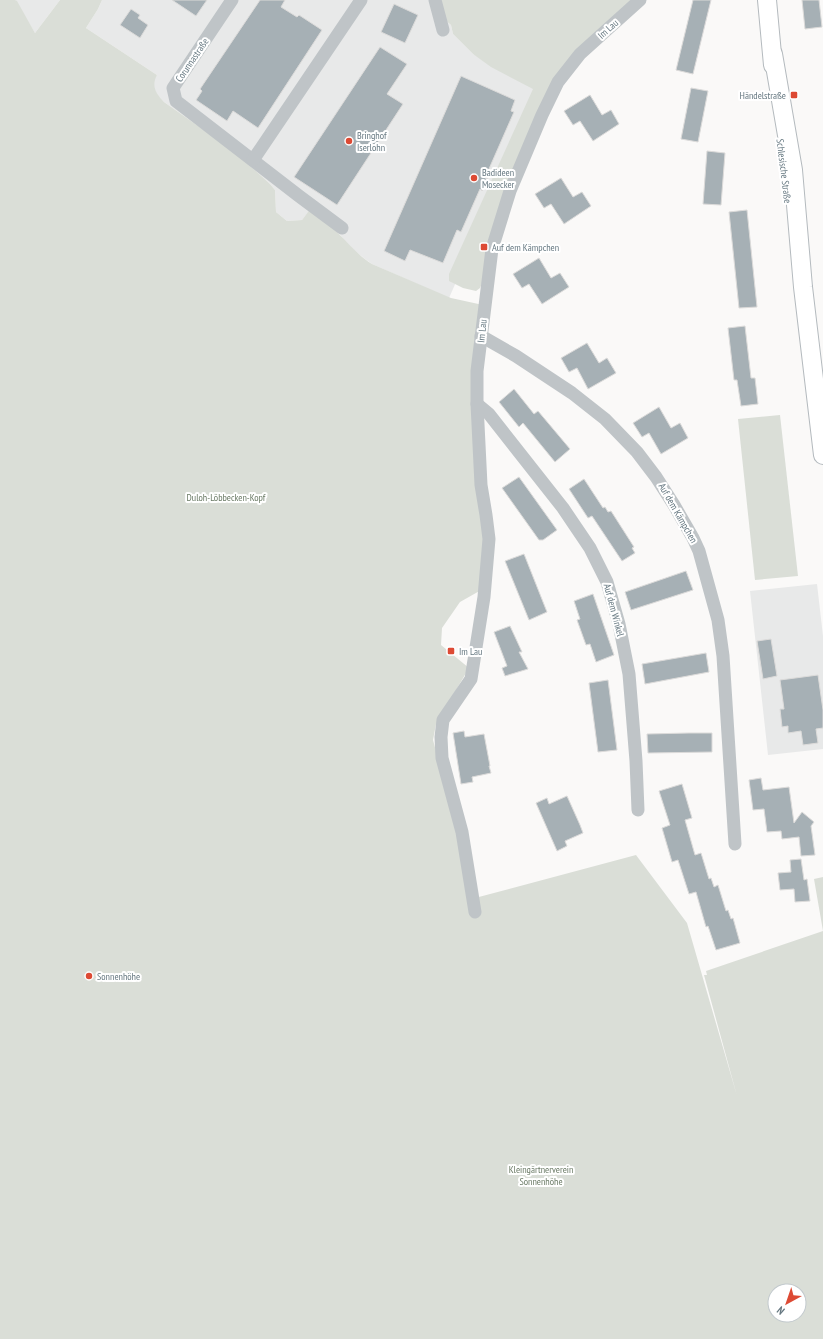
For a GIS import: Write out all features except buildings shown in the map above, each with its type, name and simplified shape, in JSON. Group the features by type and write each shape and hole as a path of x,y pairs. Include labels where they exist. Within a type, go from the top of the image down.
{"main road":[{"name":"Schlesische Straße","path":"767,0 782,171 803,287 823,455"}],"street":[{"name":"Corunnastraße","path":"232,0 173,88 176,101 342,228"},
{"path":"253,160 361,0"},
{"path":"434,0 442,30"},
{"name":"Im Lau","path":"475,912 462,832 442,758 440,737 443,720 471,679 484,597 489,539 481,485 477,371 492,249 510,191 542,115 558,82 580,54 640,0"},
{"name":"Auf dem Kämpchen","path":"482,336 516,356 572,393 605,419 637,452 656,477 693,538 699,551 718,620 723,656 735,844"},
{"name":"Auf dem Winkel","path":"477,404 489,414 563,508 590,548 607,582 619,624 629,674 636,761 638,810"}],"shaded area":[{"path":"15,0 60,0 35,33"},
{"path":"102,0 439,0 445,20 451,25 453,34 473,54 540,92 449,298 372,264 347,244 339,233 311,209 302,220 287,221 276,212 275,190 270,184 235,152 164,102 157,95 154,88 154,79 157,75 86,28"},
{"path":"817,584 823,636 823,749 768,755 750,591"}],"green space":[{"name":"Duloh-Löbbecken-Kopf","path":"0,0 17,1 35,33 60,0 102,0 86,28 157,75 154,86 161,99 235,152 270,184 275,190 276,212 287,221 302,220 311,208 333,227 359,254 372,264 451,298 483,305 473,405 487,540 483,589 460,602 442,628 441,645 469,668 436,724 433,740 475,898 636,855 687,923 737,1096 704,975 707,975 706,971 823,931 823,1339 0,1339"},
{"path":"439,0 640,0 554,81 485,276 480,288 476,291 463,288 449,281 449,274 533,89 491,67 473,54 453,34 451,25 445,20"},
{"path":"780,415 798,576 755,580 738,419"},
{"path":"823,877 823,931 814,879"}],"place":[{"name":"Händelstraße","path":"794,95"},
{"name":"Bringhof Iserlohn","path":"349,141"},
{"name":"Badideen Mosecker","path":"474,178"},
{"name":"Auf dem Kämpchen","path":"484,247"},
{"name":"Im Lau","path":"451,651"},
{"name":"Sonnenhöhe","path":"89,976"}],"park label":[{"name":"Kleingärtnerverein Sonnenhöhe","path":"541,1174"}]}
